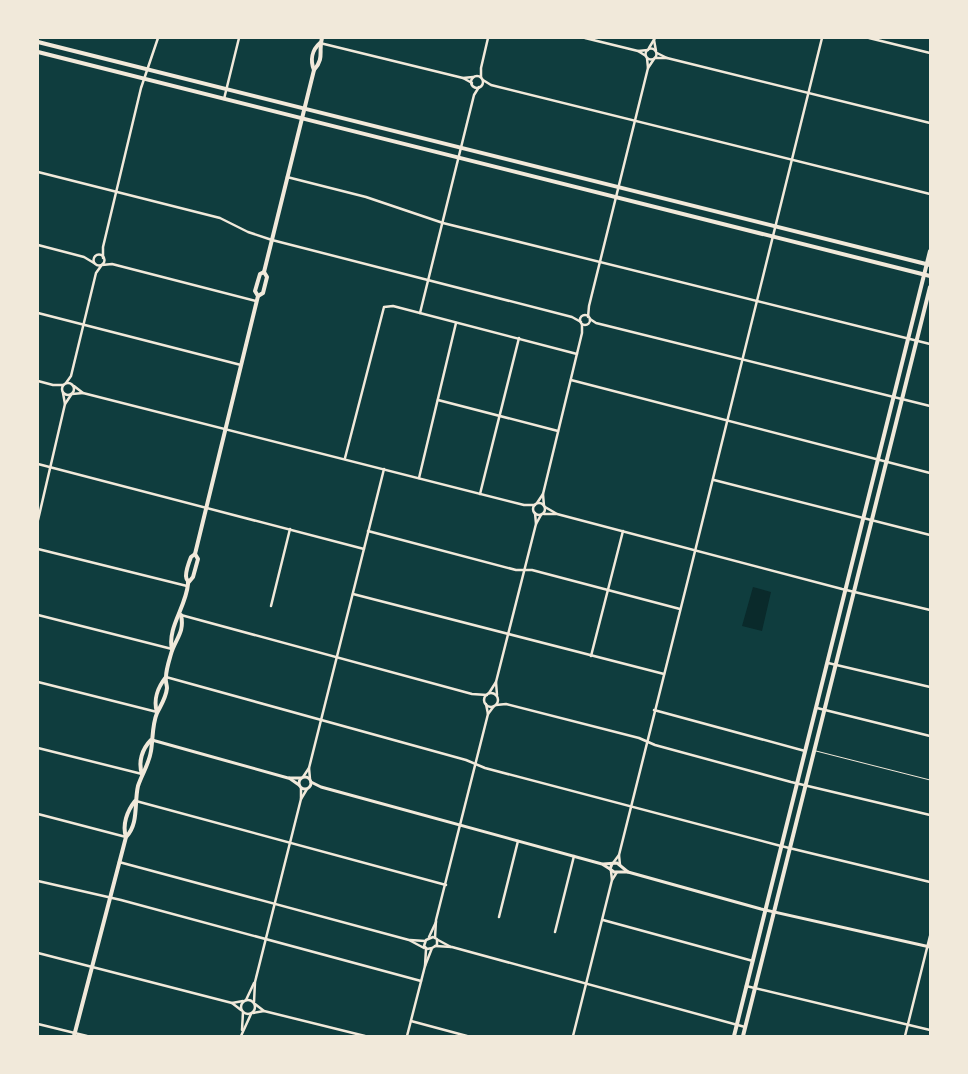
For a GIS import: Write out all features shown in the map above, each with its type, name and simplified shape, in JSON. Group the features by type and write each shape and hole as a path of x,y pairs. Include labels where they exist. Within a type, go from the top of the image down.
{"main road":[{"path":"314,70 311,62 315,48 321,40"},
{"path":"172,649 178,642 183,623 181,615 188,584 186,576 191,557 195,554 257,301 258,296 255,291 260,274 264,272 314,70 319,65 322,50 321,40"},
{"path":"38,42 929,265"},
{"path":"38,52 301,120 930,276"},
{"path":"734,1036 924,274 929,265 930,251"},
{"path":"258,296 263,293 267,277 264,272"},
{"path":"743,1036 856,592 930,287"},
{"path":"188,584 194,578 198,559 195,554"},
{"path":"157,712 162,707 167,687 166,677 172,649 170,641 175,622 181,615"},
{"path":"126,837 123,830 142,774 147,768 152,749 151,740 157,712 155,705 157,695 166,677"},
{"path":"142,774 139,766 145,746 151,740"},
{"path":"75,1035 119,862 126,837 131,832 136,811 134,801"}],"street":[{"path":"96,274 94,264 96,256 102,248 144,80 158,38"},
{"path":"224,99 239,38"},
{"path":"474,95 480,87 482,79 481,68 488,38"},
{"path":"585,38 638,51 648,50 667,58 930,124"},
{"path":"612,880 620,866 619,855 646,742 714,480 727,420 822,38"},
{"path":"869,38 930,53"},
{"path":"648,68 646,57 655,39"},
{"path":"425,966 425,948 436,920 446,885 488,714 495,705 497,697 496,682 536,524 542,515 544,507 543,494 577,354 582,331 581,323 588,308 648,68 656,52 655,39"},
{"path":"321,40 464,78 474,77 482,79 491,85 930,194"},
{"path":"638,51 646,57 654,59 667,58"},
{"path":"420,313 474,95 474,77 481,68"},
{"path":"464,78 473,85 480,87 491,85"},
{"path":"38,172 220,218 248,232 272,240 572,317 583,316 596,323"},
{"path":"287,177 366,197 443,223 930,344"},
{"path":"38,245 84,257 96,256 104,258 112,264"},
{"path":"65,404 63,393 65,384 71,376 96,274 104,258 102,248"},
{"path":"84,257 94,264 112,264 257,301"},
{"path":"345,458 383,308 393,306 577,354"},
{"path":"582,331 588,324 588,308"},
{"path":"38,313 241,365"},
{"path":"572,317 581,323 596,323 930,406"},
{"path":"418,478 456,322"},
{"path":"480,494 518,338"},
{"path":"38,520 65,404 72,394 71,376"},
{"path":"571,380 930,473"},
{"path":"38,382 53,385 65,384 73,386 83,393"},
{"path":"53,385 63,393 83,393 524,505 544,507 557,514 846,590 930,610"},
{"path":"438,400 558,430"},
{"path":"38,464 364,549"},
{"path":"302,799 300,786 302,778 309,768 384,469"},
{"path":"714,480 930,535"},
{"path":"536,524 534,512 543,494"},
{"path":"524,505 542,515 557,514"},
{"path":"271,606 290,530"},
{"path":"368,531 516,570 524,570 680,609"},
{"path":"591,656 623,531"},
{"path":"38,549 188,584"},
{"path":"353,594 664,674"},
{"path":"38,615 172,649"},
{"path":"181,615 475,695 488,694 497,697 506,704"},
{"path":"828,663 930,688"},
{"path":"166,677 631,806 781,846 930,882"},
{"path":"38,682 157,712"},
{"path":"488,714 485,703 488,694 496,682"},
{"path":"475,695 485,703 495,705 506,704 798,784 930,815"},
{"path":"817,708 930,736"},
{"path":"654,710 806,751"},
{"path":"151,740 288,778 311,780 321,787"},
{"path":"38,748 142,774"},
{"path":"241,1036 255,1003 255,982 302,799 311,780 309,768"},
{"path":"288,778 300,786 308,788 321,787 602,864 618,872 628,872 765,910 929,947"},
{"path":"134,801 446,885"},
{"path":"38,814 126,837"},
{"path":"499,917 518,841"},
{"path":"573,1036 612,880 612,863 619,855"},
{"path":"555,932 574,856"},
{"path":"119,862 409,940 425,948 452,948 745,1027"},
{"path":"602,864 612,863 628,872"},
{"path":"38,881 421,981"},
{"path":"407,1036 425,966 436,939 436,920"},
{"path":"602,920 753,961"},
{"path":"905,1036 929,947 930,936"},
{"path":"409,940 436,939 452,948"},
{"path":"38,952 232,1003 245,1001 255,1003 264,1011"},
{"path":"242,1032 242,1011 255,982"},
{"path":"746,986 930,1030"},
{"path":"232,1003 242,1011 252,1013 264,1011 365,1036"},
{"path":"411,1021 467,1036"},
{"path":"38,1024 75,1035 87,1036"}],"lane":[{"path":"816,751 930,780"}],"water":[{"path":"753,587 771,592 762,631 742,626"}]}
